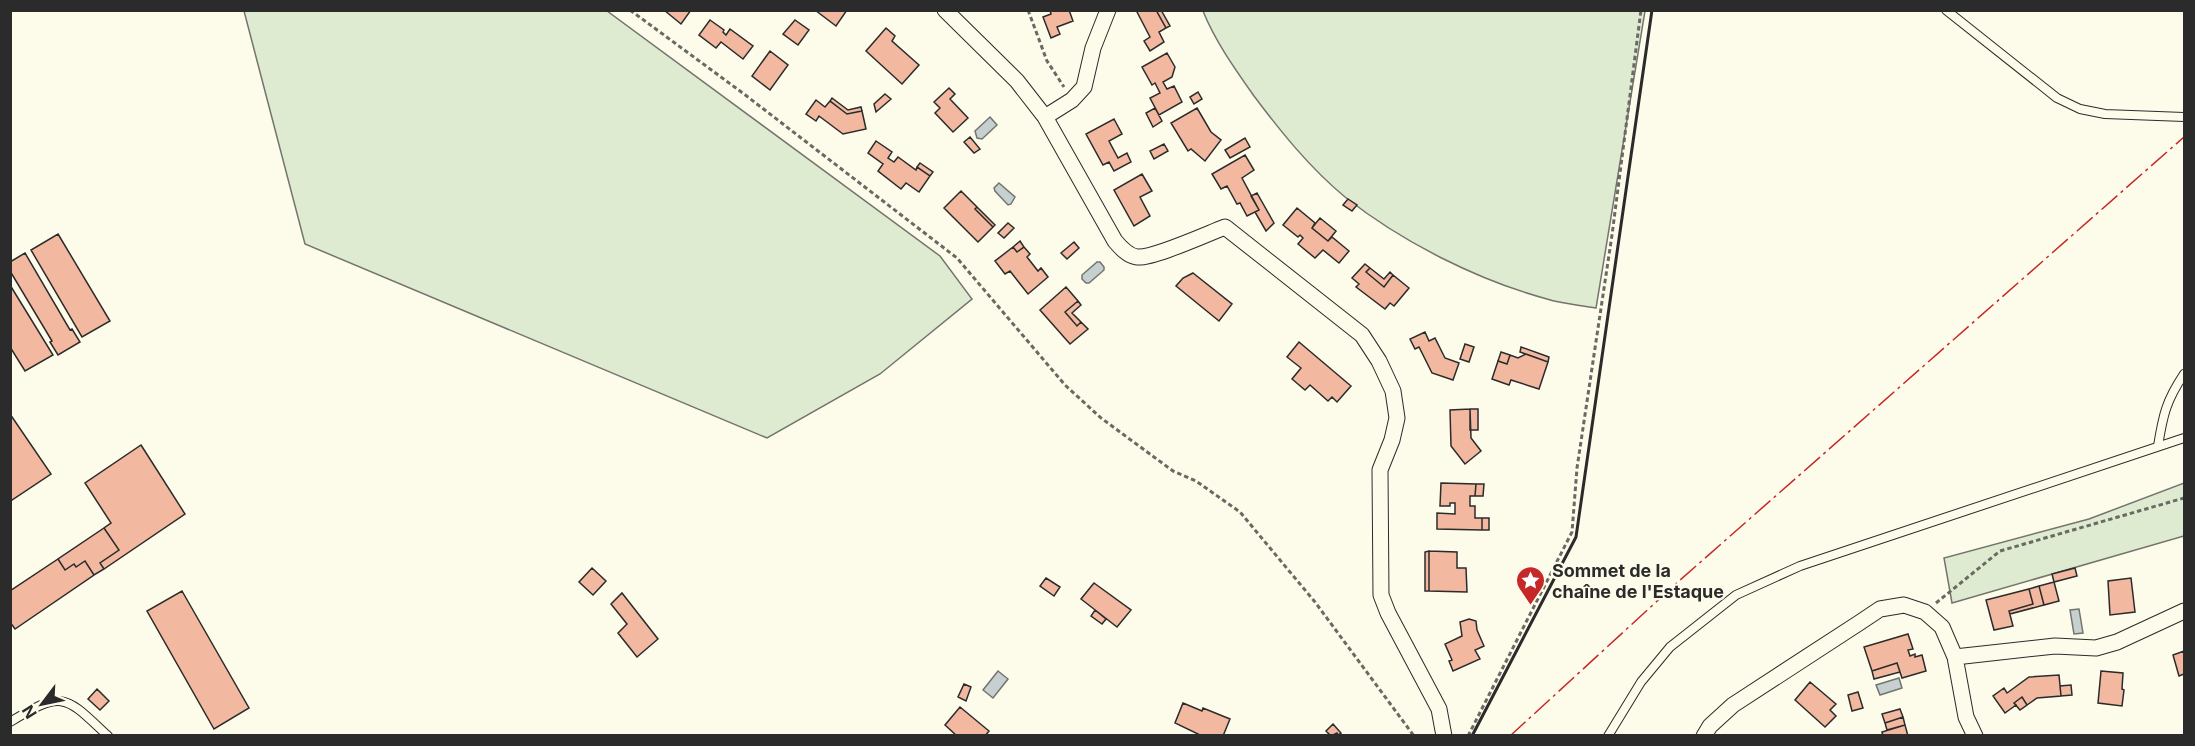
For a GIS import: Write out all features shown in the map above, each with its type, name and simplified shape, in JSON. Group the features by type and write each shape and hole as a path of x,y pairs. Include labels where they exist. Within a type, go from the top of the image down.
{"street":[{"path":"945,10 1017,81 1045,117 1115,241 1124,251 1137,257 1158,253 1225,227 1362,335 1379,361 1393,391 1397,418 1392,440 1380,470 1382,595 1388,613 1439,709 1444,735"},
{"path":"1045,117 1072,100 1084,87 1093,48 1108,10"},
{"path":"1704,735 1710,726 1733,705 1880,609 1904,605 1925,612 1942,627 1955,657 1966,717 1975,735"},
{"path":"1955,657 2055,646 2096,648 2117,642 2184,611"}],"lane":[{"path":"1946,10 2057,98 2080,109 2105,114 2184,117"},
{"path":"2158,446 2169,396 2184,374"},
{"path":"1608,735 1641,682 1670,647 1736,595 1800,566 2184,438"},
{"path":"10,722 34,707 63,700 77,707 108,735"}],"path":[{"path":"630,10 744,94 957,258 1065,386 1101,418 1173,471 1196,481 1240,512 1315,602 1414,735"},
{"path":"1028,10 1047,61 1072,100"},
{"path":"1467,735 1572,532 1577,468 1612,235 1641,10"},
{"path":"1925,612 2000,551 2184,498"}],"green space":[{"path":"244,11 607,11 940,256 972,299 880,374 767,438 305,244"},
{"path":"1203,11 1645,11 1596,308 1547,299 1467,270 1416,244 1367,214 1332,186 1285,136 1226,55"},
{"path":"2184,483 2184,536 1952,603 1944,558 2089,519"}],"shaded area":[{"path":"990,117 997,125 982,139 977,138 975,131"},
{"path":"999,183 1015,197 1011,204 1008,205 995,191 994,188"},
{"path":"1100,262 1104,270 1086,283 1082,275"},
{"path":"2079,609 2083,633 2074,634 2070,610"},
{"path":"998,671 1008,679 993,698 983,690"},
{"path":"1899,678 1902,688 1880,695 1876,685"}],"building":[{"path":"664,10 691,10 681,24"},
{"path":"815,10 847,10 836,26"},
{"path":"1050,10 1069,10 1073,21 1057,27 1060,34 1051,38 1043,17 1051,14"},
{"path":"1136,10 1156,10 1166,28 1159,32 1164,42 1150,51 1144,41 1150,37"},
{"path":"1156,10 1161,10 1170,26 1166,28"},
{"path":"710,20 724,30 726,35 730,29 753,46 743,59 721,42 716,48 699,35"},
{"path":"795,20 809,30 798,45 783,34"},
{"path":"886,28 895,36 892,41 919,65 902,84 866,51"},
{"path":"770,51 788,65 770,90 752,76"},
{"path":"1167,53 1175,67 1172,77 1163,82 1167,89 1174,86 1182,102 1159,115 1150,98 1160,93 1155,83 1152,85 1142,67"},
{"path":"949,88 955,94 950,99 968,118 953,132 935,113 940,108 934,102"},
{"path":"1198,92 1202,99 1194,104 1190,97"},
{"path":"885,94 891,99 876,112 874,104"},
{"path":"832,98 848,110 861,107 862,111 847,114 830,101"},
{"path":"816,100 825,107 830,101 847,114 862,111 866,129 843,134 819,116 816,121 806,114"},
{"path":"1155,108 1162,121 1153,127 1146,113"},
{"path":"1197,108 1211,132 1221,140 1205,161 1191,149 1188,151 1171,123"},
{"path":"1114,119 1122,134 1109,141 1118,158 1127,153 1131,162 1114,171 1109,162 1103,165 1086,134"},
{"path":"970,137 980,149 974,153 964,142"},
{"path":"1245,138 1250,147 1230,158 1225,150"},
{"path":"876,141 892,152 888,158 894,162 898,157 916,170 917,167 930,176 919,192 906,183 901,189 878,171 883,164 868,153"},
{"path":"1164,144 1168,151 1154,159 1150,151"},
{"path":"1245,155 1254,170 1242,178 1259,210 1247,216 1227,186 1221,189 1212,174"},
{"path":"920,163 933,172 930,176 917,167"},
{"path":"1142,174 1152,191 1140,197 1150,216 1134,226 1114,190"},
{"path":"961,191 993,227 978,242 944,208"},
{"path":"1257,193 1274,223 1266,231 1255,212 1259,210 1251,196"},
{"path":"1348,199 1357,205 1352,211 1343,205"},
{"path":"977,207 995,225 993,227 975,209"},
{"path":"1297,208 1315,223 1312,228 1328,241 1332,237 1349,251 1339,263 1323,250 1315,258 1298,244 1303,238 1300,235 1298,237 1283,225"},
{"path":"1320,218 1336,231 1328,241 1312,228"},
{"path":"1008,223 1014,228 1004,238 998,233"},
{"path":"58,234 110,321 82,337 31,250"},
{"path":"1020,241 1024,247 1017,252 1013,247"},
{"path":"1074,242 1079,248 1067,259 1061,253"},
{"path":"1013,247 1017,252 1024,247 1030,254 1027,257 1038,271 1041,268 1048,277 1028,294 1010,271 1005,274 995,261"},
{"path":"25,253 70,330 72,329 80,342 58,355 10,271 10,262"},
{"path":"1365,264 1370,268 1366,272 1384,287 1393,275 1409,288 1394,306 1390,303 1385,309 1356,287 1359,284 1352,278"},
{"path":"1370,268 1384,279 1390,272 1393,275 1384,287 1366,272"},
{"path":"1193,273 1232,304 1219,321 1176,286 1183,278"},
{"path":"10,285 53,355 25,371 10,347"},
{"path":"1066,287 1078,301 1065,312 1077,326 1081,322 1088,329 1070,344 1040,310"},
{"path":"1078,301 1081,305 1072,313 1081,322 1077,326 1065,312"},
{"path":"1425,332 1429,341 1435,338 1445,358 1459,363 1453,380 1432,373 1419,347 1415,349 1410,339"},
{"path":"1299,342 1351,386 1337,402 1332,397 1328,401 1310,385 1305,390 1292,379 1301,368 1287,357"},
{"path":"1465,344 1474,347 1469,362 1460,359"},
{"path":"1521,347 1549,357 1548,362 1520,352"},
{"path":"1501,352 1510,355 1507,364 1498,361"},
{"path":"1526,354 1548,362 1539,389 1511,380 1509,385 1492,379 1498,361 1507,364 1510,355 1518,358"},
{"path":"1470,409 1478,409 1478,430 1470,430"},
{"path":"1470,409 1471,438 1481,451 1465,464 1451,446 1450,410"},
{"path":"10,414 51,474 12,500 10,498"},
{"path":"141,445 185,514 104,569 100,563 119,550 104,528 111,523 85,483"},
{"path":"1441,483 1476,484 1475,496 1470,496 1470,506 1475,506 1475,518 1482,518 1482,530 1437,529 1437,513 1455,514 1455,503 1450,503 1450,506 1440,506"},
{"path":"1476,484 1484,484 1483,496 1475,496"},
{"path":"1482,518 1489,518 1489,530 1482,530"},
{"path":"104,528 119,550 100,563 104,569 94,575 85,561 65,570 58,559"},
{"path":"1429,551 1429,591 1425,591 1425,552"},
{"path":"1429,551 1457,552 1457,568 1466,568 1467,592 1429,591"},
{"path":"58,559 65,570 85,561 94,575 15,629 10,622 10,591"},
{"path":"592,568 606,581 593,595 579,582"},
{"path":"2075,568 2077,576 2054,582 2052,574"},
{"path":"1046,578 1060,587 1054,596 1040,586"},
{"path":"2131,578 2135,612 2110,615 2108,581"},
{"path":"2054,582 2059,601 2044,605 2039,586"},
{"path":"1094,583 1131,610 1117,627 1081,599"},
{"path":"2039,586 2044,605 2010,614 2009,611 2033,604 2029,589"},
{"path":"2029,589 2033,604 2009,611 2013,626 1994,630 1986,600"},
{"path":"182,591 249,708 214,729 147,611"},
{"path":"622,593 658,639 637,657 618,633 627,624 611,604"},
{"path":"1095,610 1106,619 1102,624 1091,616"},
{"path":"1469,619 1476,621 1484,646 1475,650 1480,659 1453,671 1449,661 1452,660 1445,644 1462,636 1460,622"},
{"path":"1908,634 1913,649 1908,650 1910,656 1922,655 1926,671 1902,678 1897,663 1872,671 1864,647"},
{"path":"2184,651 2184,674 2179,676 2173,655"},
{"path":"1897,663 1900,672 1874,679 1872,671"},
{"path":"2101,671 2123,673 2122,706 2098,703"},
{"path":"2059,675 2061,696 2037,698 2027,705 2022,697 2005,713 1993,696 2004,688 2007,693 2029,677"},
{"path":"1810,682 1836,704 1830,710 1836,716 1825,727 1795,700"},
{"path":"964,684 971,687 966,701 958,697"},
{"path":"2071,685 2072,695 2061,696 2060,686"},
{"path":"97,689 109,701 100,710 88,699"},
{"path":"1858,692 1863,708 1852,711 1848,695"},
{"path":"2022,697 2027,705 2020,710 2014,703"},
{"path":"1183,703 1230,719 1223,736 1202,736 1175,723"},
{"path":"960,707 989,731 985,736 957,736 945,725"},
{"path":"1900,709 1903,717 1885,723 1882,714"},
{"path":"1903,717 1905,725 1887,730 1885,723"},
{"path":"1333,724 1341,733 1331,736 1326,731"},
{"path":"1905,725 1908,736 1883,736 1882,732"}],"wall":[{"path":"1472,736 1576,537 1652,10"}],"power":[{"path":"1510,736 1679,581 2184,137"}],"place":[{"name":"Sommet de la chaîne de l'Estaque","path":"1531,606"}]}
